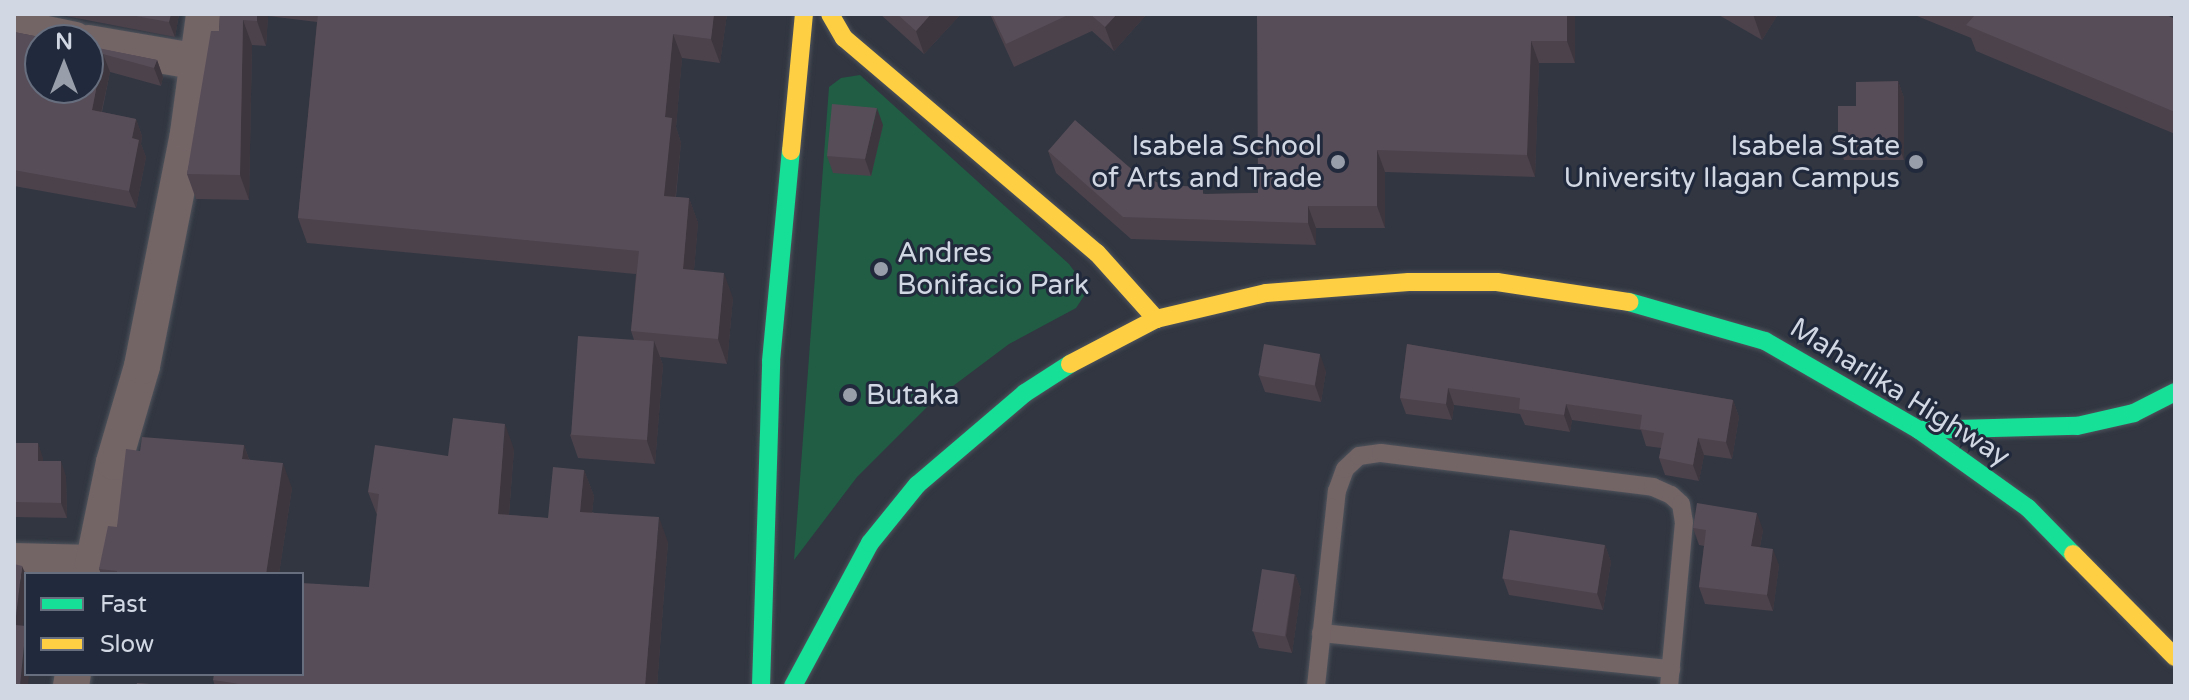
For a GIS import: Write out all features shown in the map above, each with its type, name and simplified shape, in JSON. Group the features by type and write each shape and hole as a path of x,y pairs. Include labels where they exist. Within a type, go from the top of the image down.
{"main road":[{"path":"761,686 771,361 804,14"},
{"path":"830,14 844,38 1097,253 1156,319"},
{"name":"Maharlika Highway","path":"793,686 870,543 917,485 1025,393 1156,319 1266,293 1342,285 1497,282 1581,292 1659,308 1765,341 1919,430 2028,508 2175,657"},
{"path":"1919,430 2077,426 2134,413 2175,392"}],"street":[{"path":"14,561 92,569 114,462 142,366 199,62 204,14"},
{"path":"104,46 199,62"}],"lane":[{"path":"1316,686 1321,633 1337,491 1345,469 1359,456 1381,453 1653,487 1671,495 1681,504 1684,522 1670,677 1321,633"}],"green space":[{"path":"860,75 1069,264 1088,290 1076,308 1009,344 933,401 857,477 794,560 829,87 841,78"}],"building":[{"path":"125,14 171,14 169,22"},
{"path":"220,14 257,14 257,21 243,20 240,175 187,174 211,31 219,31"},
{"path":"318,14 714,14 711,39 673,34 665,117 672,118 664,196 689,198 683,269 724,273 718,339 631,331 639,251 298,218"},
{"path":"897,14 931,14 916,31"},
{"path":"992,14 1070,14 1006,44"},
{"path":"1090,14 1117,14 1105,27"},
{"path":"1257,14 1567,14 1567,41 1531,41 1527,155 1377,150 1377,206 1308,206 1308,223 1123,217 1048,151 1075,120 1136,173 1163,185 1203,187 1203,194 1258,193"},
{"path":"1968,14 2164,14 2175,19 2175,112 1966,25 1974,16"},
{"path":"14,32 24,34 24,104 93,104 92,110 136,119 132,138 139,140 129,191 14,170"},
{"path":"104,49 157,60 154,68 104,54"},
{"path":"1898,81 1898,143 1838,143 1838,106 1856,106 1856,82"},
{"path":"832,104 877,108 865,159 827,156"},
{"path":"578,336 654,341 647,440 571,435"},
{"path":"1264,344 1320,354 1315,385 1258,376"},
{"path":"1407,344 1733,400 1726,442 1698,438 1693,465 1659,458 1664,433 1640,429 1642,415 1566,404 1564,415 1519,409 1520,398 1448,388 1446,404 1400,398"},
{"path":"453,418 505,424 498,514 548,518 553,467 584,470 580,512 659,517 645,686 253,686 213,680 214,676 304,676 304,583 369,587 379,494 368,492 375,445 448,456"},
{"path":"142,437 244,445 242,459 283,463 266,572 117,572 99,569 108,526 117,527 126,449 140,451"},
{"path":"14,443 38,443 38,461 61,461 61,503 14,502"},
{"path":"1697,503 1757,513 1751,546 1773,549 1767,595 1699,587 1706,530 1693,528"},
{"path":"1510,530 1605,545 1597,593 1502,578"},
{"path":"14,564 22,566 15,625 24,626 24,646 20,686 14,686"},
{"path":"1262,569 1295,574 1285,636 1252,631"},
{"path":"137,683 178,686 136,686"}],"traffic: fast":[{"path":"761,686 771,361 791,151"},
{"path":"1629,302 1765,341 1919,430 2028,508 2073,554"},
{"path":"793,686 870,543 917,485 1025,393 1070,364"},
{"path":"1919,430 2077,426 2134,413 2175,392"}],"traffic: slow":[{"path":"791,151 804,14"},
{"path":"830,14 844,38 1097,253 1156,319"},
{"path":"1070,364 1156,319 1266,293 1409,282 1497,282 1629,302"},
{"path":"2073,554 2175,657"}],"place":[{"name":"Isabela School of Arts and Trade","path":"1338,162"},
{"name":"Isabela State University Ilagan Campus","path":"1916,162"},
{"name":"Andres Bonifacio Park","path":"881,269"},
{"name":"Butaka","path":"850,395"}]}
